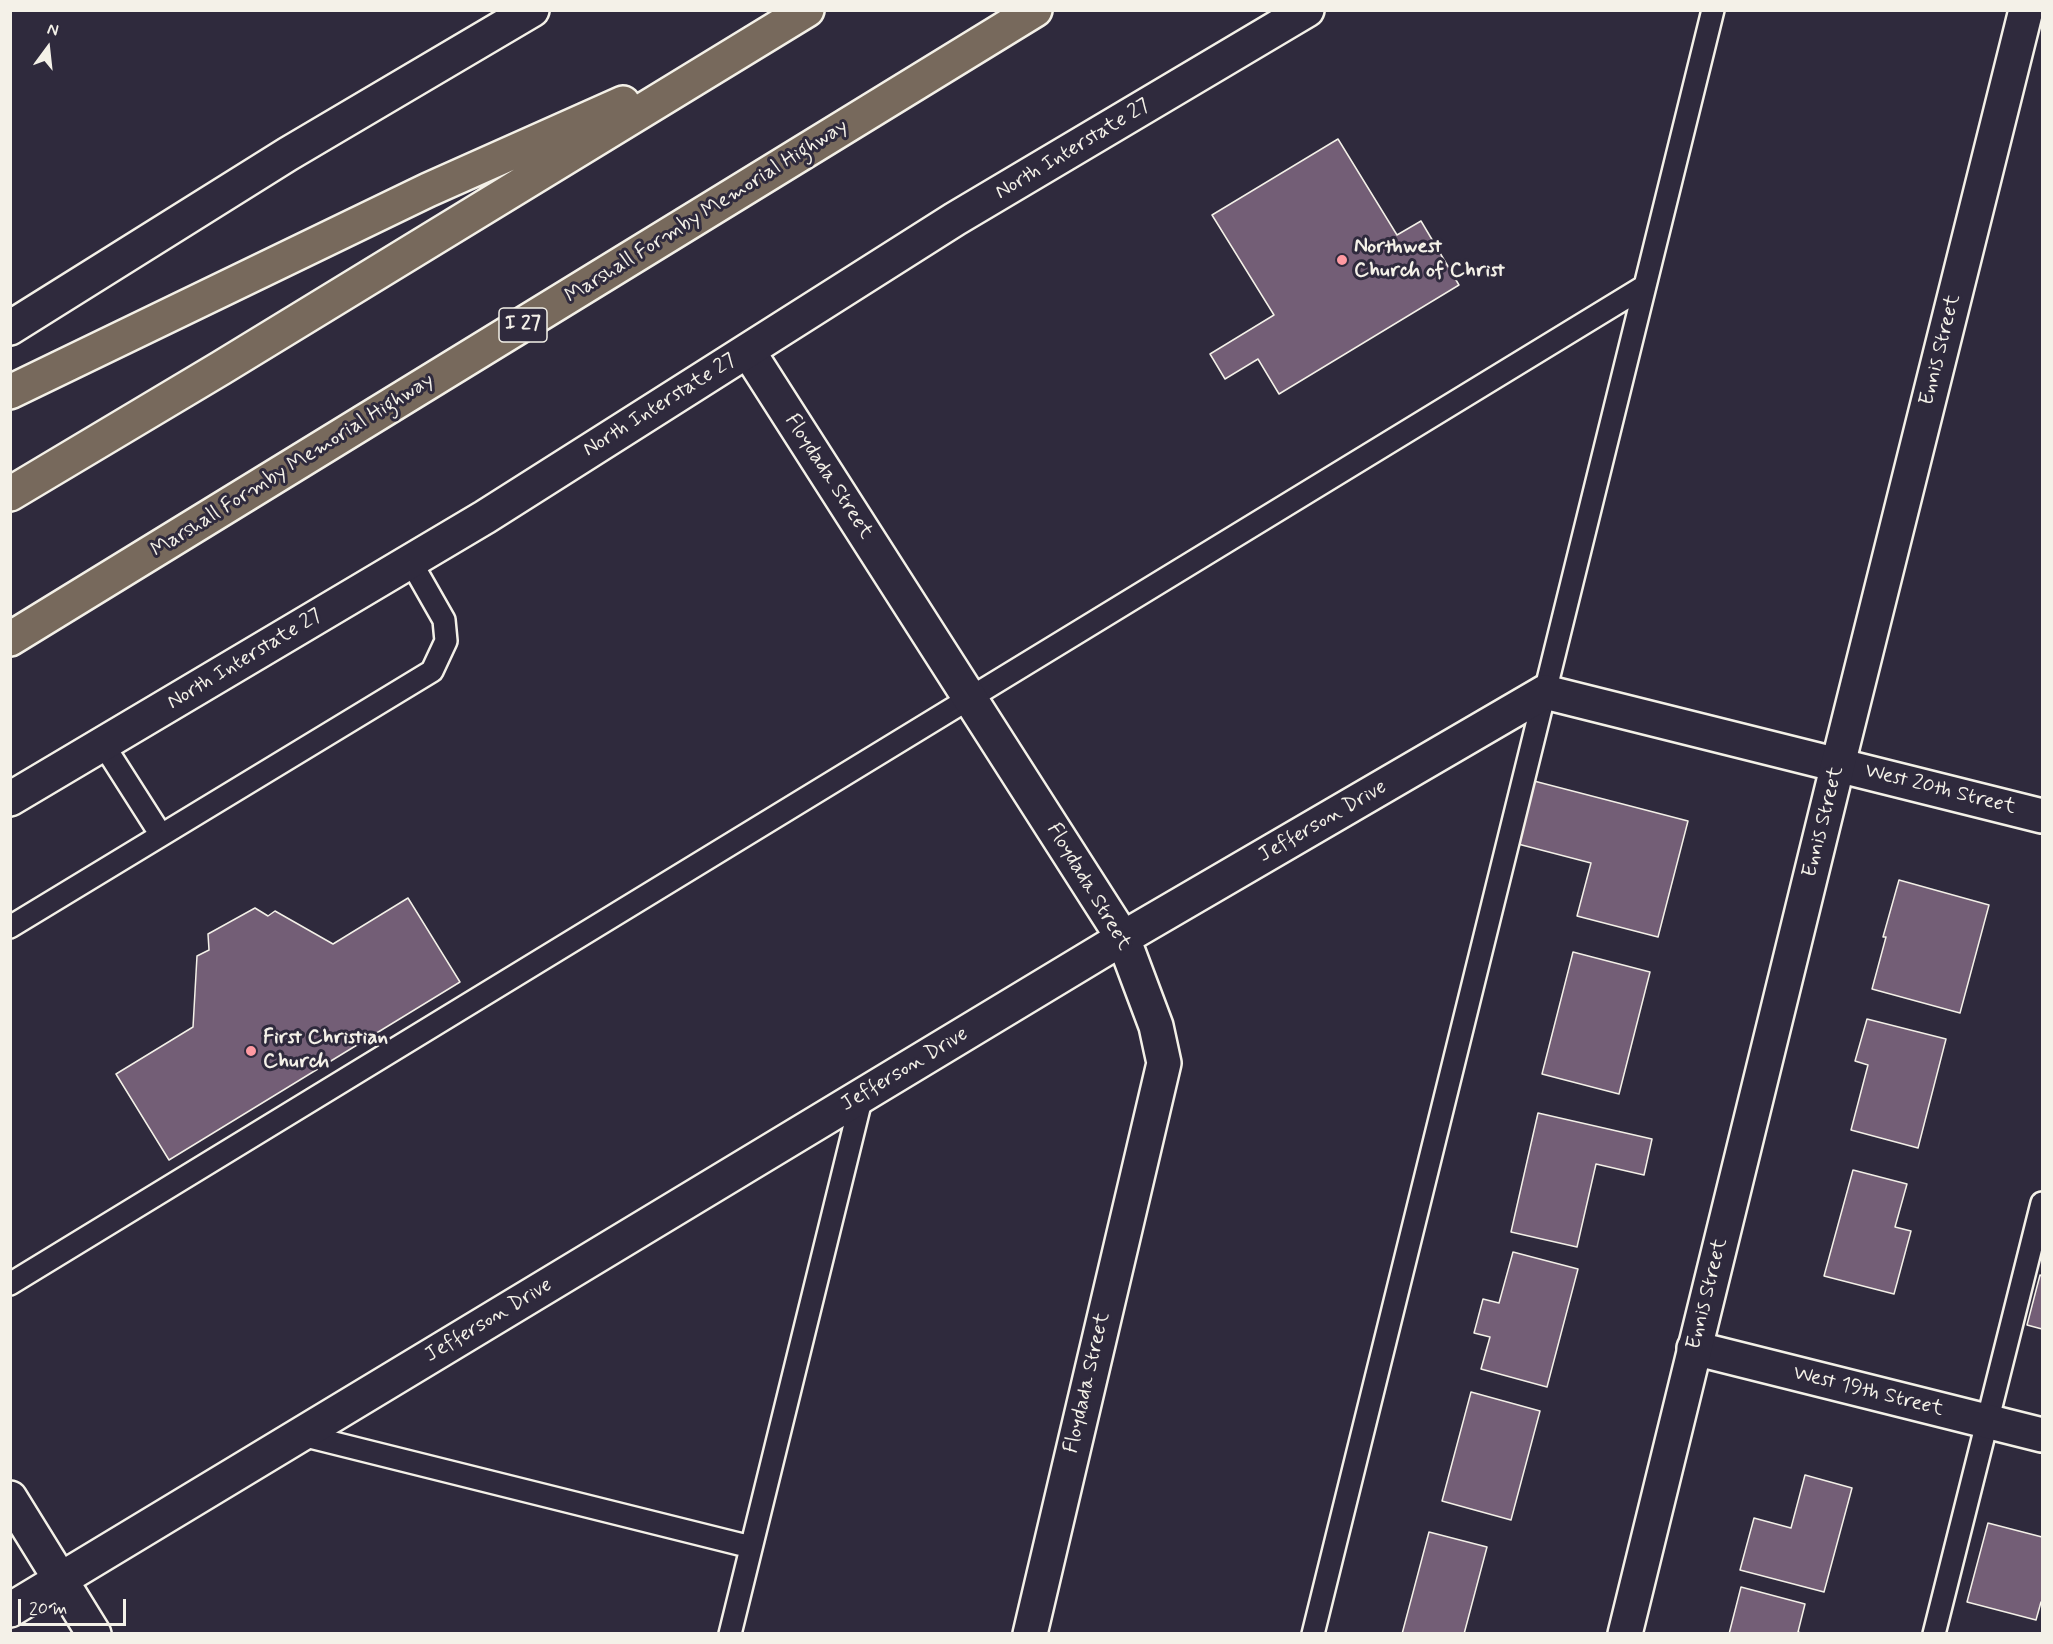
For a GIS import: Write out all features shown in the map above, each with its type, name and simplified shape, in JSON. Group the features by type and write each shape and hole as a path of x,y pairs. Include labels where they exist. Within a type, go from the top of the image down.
{"highway":[{"path":"10,494 232,362 807,10"},
{"name":"Marshall Formby Memorial Highway","path":"10,639 1035,10"},
{"path":"10,392 438,186 743,50"}],"street":[{"path":"10,328 288,154 532,10"},
{"name":"North Interstate 27","path":"10,799 495,511 955,219 1307,10"},
{"name":"Ennis Street","path":"1625,1634 2026,10"},
{"name":"Floydada Street","path":"748,351 1123,938 1156,1026 1164,1063 1030,1634"},
{"path":"1545,692 1838,764"},
{"name":"Jefferson Drive","path":"10,1610 1123,938 1545,692"},
{"name":"West 20th Street","path":"1838,764 2043,816"},
{"name":"West 19th Street","path":"1694,1348 2043,1435"},
{"path":"10,1498 94,1634"}],"lane":[{"path":"1313,1634 1713,10"},
{"path":"10,1284 1645,286"},
{"path":"10,927 432,671 446,641 444,620 411,562"},
{"path":"103,744 161,835"},
{"path":"730,1634 862,1096"},
{"path":"1934,1634 2043,1203"},
{"path":"302,1435 751,1547"}],"building":[{"name":"Northwest Church of Christ","path":"1338,139 1397,235 1421,221 1459,285 1279,394 1258,359 1225,379 1210,354 1274,315 1212,215"},
{"path":"1534,781 1688,821 1658,937 1577,916 1591,863 1518,844"},
{"path":"1899,880 1989,905 1960,1013 1872,989 1886,937 1883,937"},
{"name":"First Christian Church","path":"408,898 460,982 169,1160 116,1074 193,1027 197,956 209,950 208,934 255,908 268,916 275,911 333,944"},
{"path":"1573,952 1650,972 1619,1094 1542,1074"},
{"path":"1867,1019 1946,1039 1918,1148 1851,1130 1868,1065 1855,1061"},
{"path":"1538,1113 1652,1139 1644,1175 1596,1164 1577,1247 1511,1232"},
{"path":"1853,1170 1907,1184 1895,1227 1911,1231 1894,1294 1824,1276"},
{"path":"1513,1252 1578,1269 1547,1387 1481,1369 1490,1337 1474,1333 1483,1299 1499,1303"},
{"path":"2040,1275 2042,1276 2042,1329 2027,1325"},
{"path":"1471,1392 1540,1411 1511,1520 1442,1501"},
{"path":"1805,1475 1852,1488 1824,1592 1740,1570 1754,1518 1791,1528"},
{"path":"1988,1523 2042,1537 2042,1603 2036,1620 1967,1602"},
{"path":"1429,1532 1487,1547 1464,1634 1402,1634"},
{"path":"1741,1587 1805,1604 1798,1632 1804,1634 1729,1634"}],"place":[{"name":"Northwest Church of Christ","path":"1342,260"},
{"name":"First Christian Church","path":"251,1051"}]}
